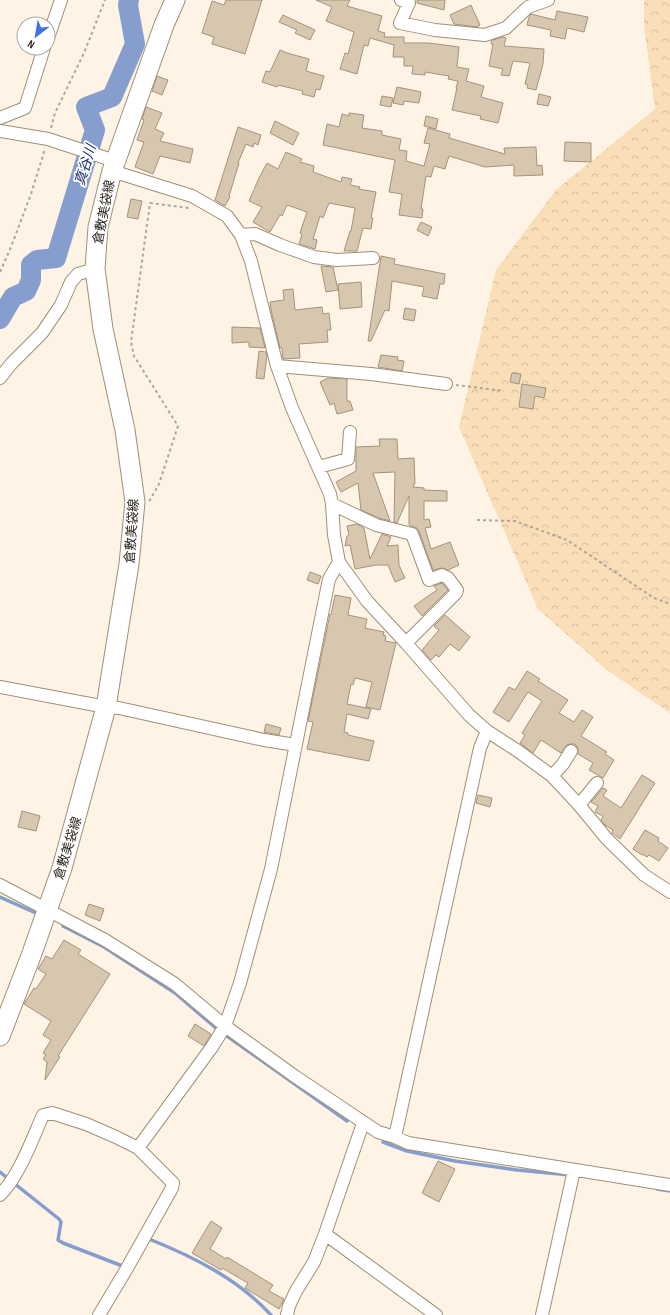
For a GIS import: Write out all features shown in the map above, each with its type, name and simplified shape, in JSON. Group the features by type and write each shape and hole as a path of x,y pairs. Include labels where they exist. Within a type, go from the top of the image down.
{"main road":[{"name":"倉敷美袋線","path":"0,1036 31,956 62,868 106,707 128,564 135,502 125,430 103,329 94,269 98,227 110,163 175,0"}],"street":[{"path":"56,16 61,0"},
{"path":"407,1 400,23 435,30 485,35 506,28 528,7 548,0"},
{"path":"0,118 25,108 41,56"},
{"path":"0,132 53,141 192,196 227,216 241,235 251,261 277,366 292,408 330,494 338,562 367,601 469,715 487,731 552,776 612,844 644,875 669,890"},
{"path":"241,235 255,234 314,257 337,260 373,258"},
{"path":"0,378 11,364 42,333 61,305 70,282 78,274 94,269"},
{"path":"277,366 371,374 446,384"},
{"path":"319,467 348,459 350,432"},
{"path":"332,504 376,525 412,534 429,580 442,575 448,578 457,590 456,593 406,643"},
{"path":"138,1148 212,1048 222,1030 240,983 271,869 329,579 338,562"},
{"path":"0,687 106,707 119,708 264,740 296,745"},
{"path":"395,1137 480,748 487,731"},
{"path":"552,776 570,751"},
{"path":"579,805 597,783"},
{"path":"0,885 105,940 175,984 222,1030 378,1132 408,1143 574,1174 670,1185"},
{"path":"0,1195 11,1182 43,1115 48,1113 86,1124 138,1148 173,1183 172,1188 127,1269 99,1315"},
{"path":"288,1315 289,1306 296,1291 314,1262 325,1234 363,1123"},
{"path":"542,1315 574,1174"},
{"path":"325,1234 436,1315"}],"path":[{"path":"135,502 150,500 159,484 178,426 134,356 131,342 150,203 200,210 212,207"},
{"path":"446,384 504,391"},
{"path":"477,520 515,520 567,540 654,598 670,604"}],"green space":[{"path":"644,0 670,0 670,713 607,670 538,609 459,427 496,270 556,190 655,109 644,26"}],"building":[{"path":"226,0 262,0 245,54 212,44 214,37 202,33 212,1 224,5"},
{"path":"316,0 350,0 347,6 382,16 378,31 385,33 384,37 404,37 404,43 429,43 459,47 457,67 469,69 466,81 484,86 481,97 503,103 498,123 480,119 481,116 452,110 458,81 448,79 449,76 425,72 425,75 412,74 413,66 404,66 404,57 393,57 394,45 370,38 368,46 364,45 357,74 340,69 345,53 348,54 354,32 326,21 332,7"},
{"path":"417,0 445,0 444,10 417,3"},
{"path":"471,5 480,25 477,27 454,24 450,15"},
{"path":"557,11 588,17 584,32 567,28 565,39 550,36 551,30 527,25 531,14 555,20"},
{"path":"283,15 315,30 310,40 295,33 297,30 279,22"},
{"path":"503,37 506,38 504,46 544,49 543,64 536,90 527,88 528,85 525,84 530,63 513,61 509,76 501,75 503,69 489,66 493,44 491,44 492,40"},
{"path":"280,50 309,59 306,71 324,76 320,90 316,89 314,97 302,94 303,91 278,85 277,87 262,82 266,71 270,72"},
{"path":"157,76 168,80 162,95 152,91"},
{"path":"397,87 421,92 419,103 404,101 403,105 393,103"},
{"path":"539,94 551,97 548,106 537,104"},
{"path":"382,96 393,98 391,107 380,105"},
{"path":"146,107 162,113 155,129 164,133 160,141 193,149 190,163 160,156 153,174 135,167 144,142 137,140 144,120 142,119"},
{"path":"349,113 364,115 362,128 382,131 382,135 401,139 399,150 407,151 406,161 424,166 430,144 424,143 428,128 450,134 449,138 505,154 504,148 536,147 537,166 542,165 543,175 514,176 514,165 485,167 449,156 445,169 434,166 431,177 426,176 421,209 423,209 422,218 399,215 402,194 389,192 395,160 323,145 327,124 339,127 342,114 349,116"},
{"path":"426,116 438,119 436,129 424,126"},
{"path":"275,121 299,133 293,145 270,133"},
{"path":"238,127 261,135 258,145 254,143 253,147 246,144 238,163 229,196 230,197 225,206 215,200"},
{"path":"565,142 591,143 591,162 564,161"},
{"path":"286,152 302,159 300,162 314,166 313,172 341,182 342,177 352,179 350,185 360,187 359,189 376,192 371,218 373,218 371,229 363,228 357,251 344,251 351,231 355,208 329,203 323,218 320,216 313,239 317,240 315,249 299,244 302,234 300,233 307,212 287,205 282,216 280,215 270,232 253,222 262,207 249,201 259,178 267,163 278,169"},
{"path":"131,199 142,201 138,219 127,217"},
{"path":"421,222 432,227 428,236 417,230"},
{"path":"381,256 395,259 394,264 445,274 444,284 440,284 437,299 422,296 424,287 392,281 389,311 385,310 371,341 368,341"},
{"path":"321,266 333,267 338,290 326,292"},
{"path":"361,282 362,307 340,309 338,284"},
{"path":"293,289 295,310 322,307 323,314 329,313 331,330 327,330 328,342 299,344 300,358 283,359 282,348 280,348 270,302 284,300 283,290"},
{"path":"405,308 416,310 414,321 403,319"},
{"path":"232,327 260,328 265,348 249,347 249,342 232,343"},
{"path":"259,351 266,352 267,355 264,379 256,378"},
{"path":"381,355 398,357 397,360 404,361 402,371 378,367"},
{"path":"512,373 521,374 519,384 510,382"},
{"path":"328,378 347,379 347,401 350,401 353,410 337,414 334,403 330,405 320,382"},
{"path":"522,384 546,388 544,398 535,396 533,409 519,407"},
{"path":"379,439 397,439 398,459 414,458 415,483 413,487 424,488 424,490 447,491 447,501 424,501 424,520 429,519 431,527 425,528 431,549 450,542 459,565 448,570 442,568 433,570 419,531 417,528 409,525 409,496 397,523 394,522 395,472 373,473 390,521 361,510 358,483 341,492 336,482 356,471 356,447 380,446"},
{"path":"357,524 364,528 370,559 382,534 391,537 387,546 398,545 399,565 405,578 395,582 388,565 376,565 355,569 350,545 345,546 347,536 349,535 347,526"},
{"path":"310,572 321,576 318,584 307,580"},
{"path":"442,583 448,590 422,616 414,606 437,590 434,586"},
{"path":"335,595 351,598 348,615 367,619 365,628 384,632 383,635 386,636 385,641 396,643 380,710 366,707 372,682 355,678 353,685 351,684 347,704 371,709 368,719 347,714 344,732 348,733 348,735 374,741 369,761 307,749 313,722 308,721"},
{"path":"445,615 470,637 459,651 450,644 439,657 436,655 431,660 422,650 439,630 434,626"},
{"path":"527,671 540,679 538,681 568,700 559,713 574,722 582,710 593,717 581,736 607,752 605,754 614,760 603,778 589,770 593,763 578,754 578,748 575,744 567,745 561,753 541,740 533,753 520,743 525,735 522,733 542,701 528,692 509,722 493,712 509,687 515,690"},
{"path":"266,724 281,728 279,735 264,732"},
{"path":"642,775 655,783 620,839 612,833 613,830 605,825 601,820 603,816 595,812 598,806 591,802 603,788 607,790 603,796 621,808"},
{"path":"478,795 492,798 490,807 476,803"},
{"path":"22,811 40,816 36,831 18,827"},
{"path":"645,830 659,838 658,841 668,848 659,861 649,855 647,857 642,855 633,849"},
{"path":"89,904 104,909 100,921 85,915"},
{"path":"64,940 81,950 78,954 110,974 58,1056 60,1057 45,1080 47,1062 43,1059 46,1055 43,1053 51,1040 43,1035 51,1021 24,1004 34,988 36,989 46,974 38,969 46,956 52,959"},
{"path":"195,1024 211,1034 204,1046 188,1036"},
{"path":"438,1161 455,1169 439,1202 422,1193"},
{"path":"211,1221 222,1228 210,1249 226,1259 227,1257 273,1285 269,1291 284,1299 279,1309 245,1288 248,1283 222,1268 221,1270 192,1253"}],"waterway":[{"name":"真谷川","path":"0,319 13,297 26,291 31,280 31,265 37,260 56,258 95,130 86,107 112,97 135,44 128,5 129,0"},
{"path":"0,897 38,914"},
{"path":"63,926 104,947 175,993 217,1029 347,1121"},
{"path":"383,1142 407,1151 455,1161 517,1170 570,1175"},
{"path":"0,1172 59,1219 61,1222 58,1240 125,1267"},
{"path":"657,1189 670,1191"},
{"path":"148,1241 149,1239 182,1253 214,1270 244,1290 271,1315"}]}
